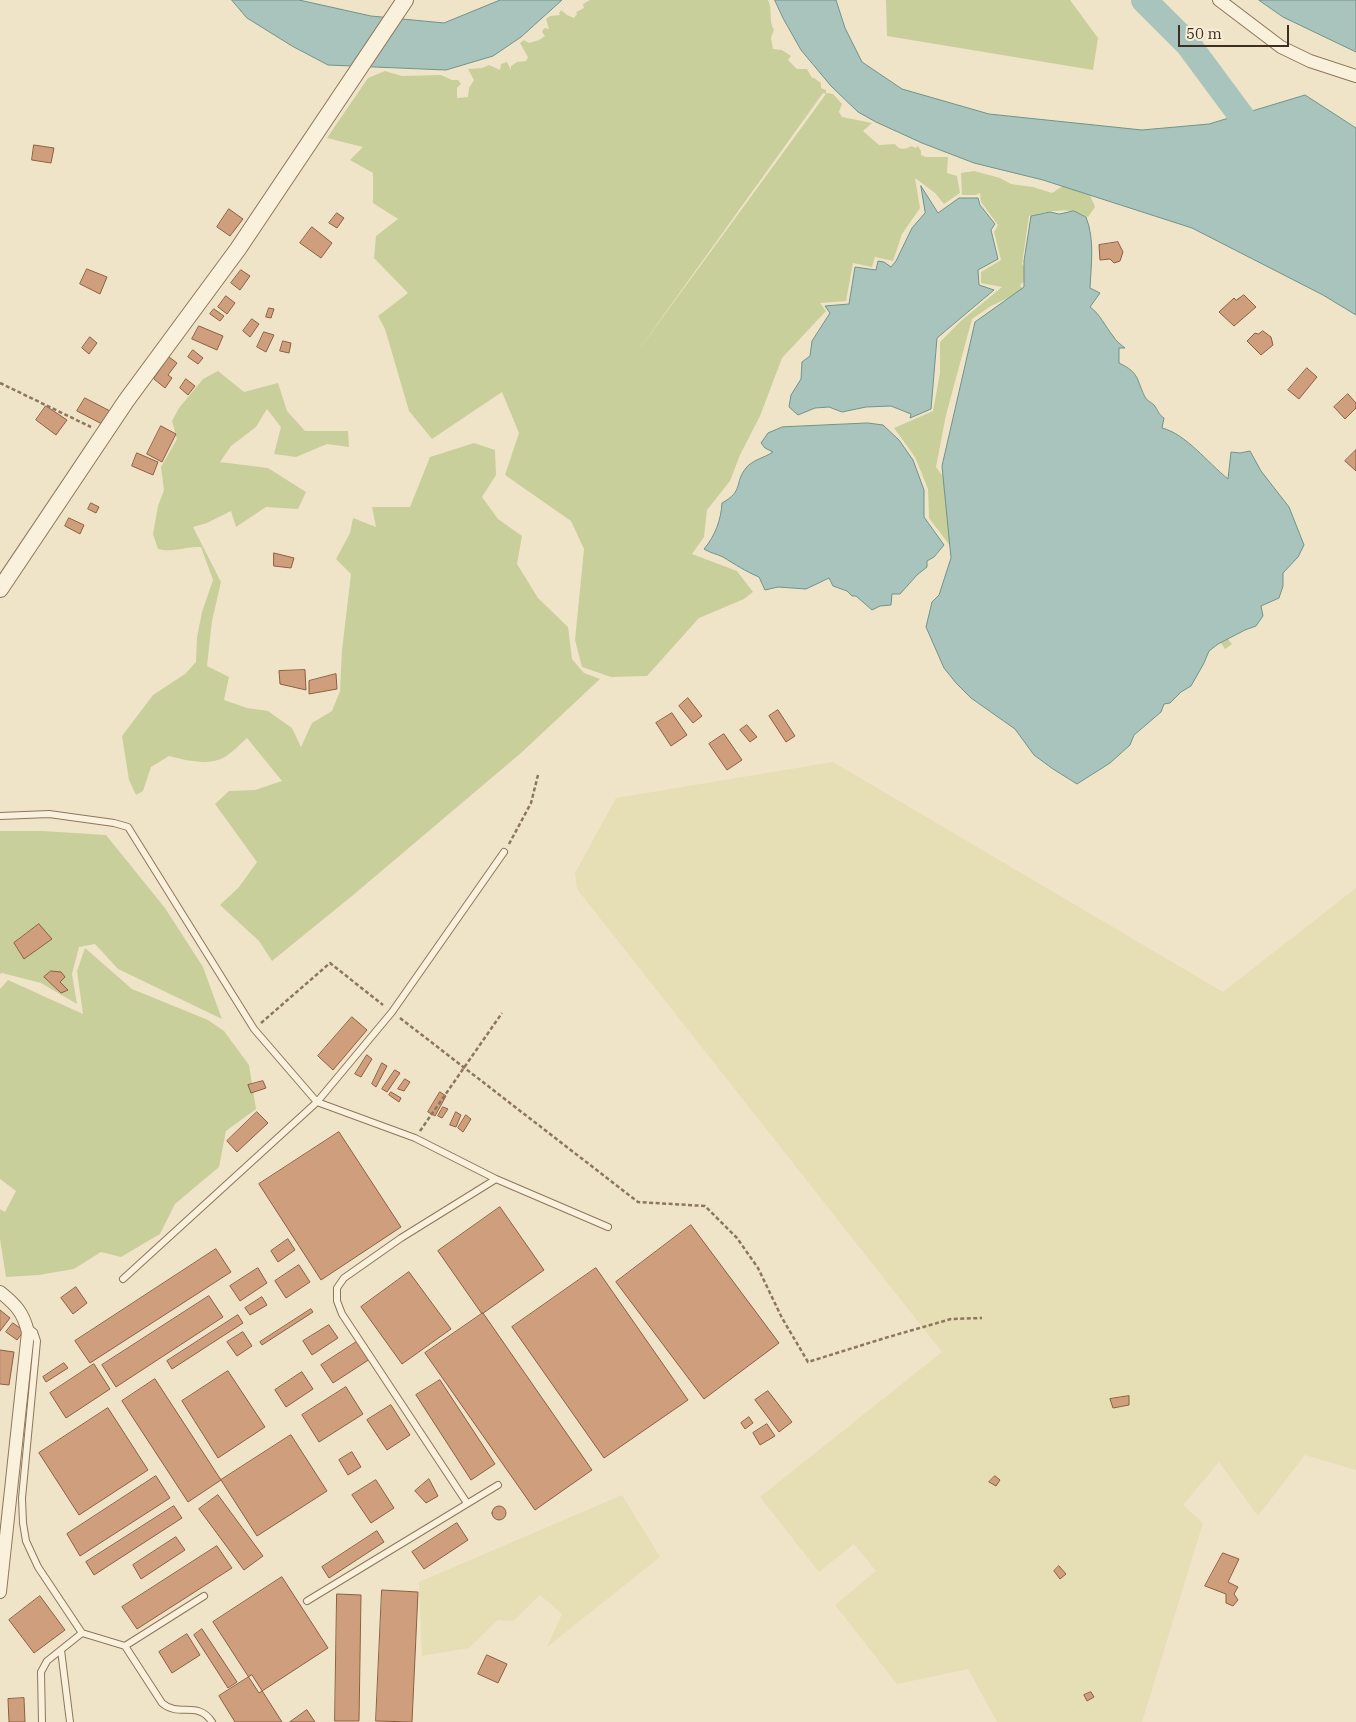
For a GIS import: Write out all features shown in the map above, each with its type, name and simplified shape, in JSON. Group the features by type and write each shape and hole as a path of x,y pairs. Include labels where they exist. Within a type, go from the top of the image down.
{"street":[{"path":"1219,0 1282,47 1310,60 1356,76"},
{"path":"0,589 126,401 238,249 402,5"},
{"path":"0,1292 13,1302 20,1311 28,1332 0,1592"}],"lane":[{"path":"0,816 49,814 114,823 128,827 254,1029 317,1102 415,1138 496,1179 608,1227"},
{"path":"123,1279 317,1102 392,1012 504,852"},
{"path":"467,1503 342,1314 337,1301 337,1288 344,1278 401,1238 496,1179"},
{"path":"26,1326 34,1332 37,1341 22,1498 26,1541 38,1567 82,1633 126,1646 162,1703 174,1710 194,1709 202,1712 212,1722"},
{"path":"306,1601 498,1485"},
{"path":"126,1646 204,1596"},
{"path":"42,1722 41,1672 48,1661 82,1633"},
{"path":"61,1650 70,1722"}],"path":[{"path":"0,383 104,433"},
{"path":"504,852 531,803 538,775"},
{"path":"254,1029 330,963 638,1202 705,1206 737,1238 758,1268 782,1318 808,1362 952,1319 982,1318"},
{"path":"415,1138 502,1013"}],"shaded area":[{"path":"833,762 1223,992 1356,888 1356,1470 1305,1455 1258,1516 1219,1462 1183,1505 1203,1523 1142,1722 997,1722 968,1669 897,1684 835,1605 876,1571 854,1544 819,1572 760,1497 942,1352 577,889 575,873 616,798"},
{"path":"622,1495 660,1557 547,1647 562,1614 540,1595 513,1621 498,1620 469,1648 422,1656 419,1582"}],"green space":[{"path":"590,0 768,0 774,30 771,38 773,49 782,50 791,56 788,60 797,69 807,69 812,78 821,83 821,88 826,90 826,93 833,94 842,104 839,112 842,117 872,123 863,131 879,145 895,144 903,149 918,146 921,155 926,157 948,157 947,173 957,176 960,193 944,204 935,193 915,178 920,208 902,234 893,261 875,257 872,267 853,263 846,301 820,303 826,311 782,358 760,416 740,455 730,481 707,510 704,537 692,554 737,571 753,592 744,599 699,618 647,676 611,677 582,667 575,640 584,549 571,521 505,475 519,433 502,392 432,439 409,411 385,329 378,316 408,293 374,258 376,236 398,219 373,203 373,173 350,160 363,147 327,138 368,78 385,71 402,76 441,75 452,80 458,80 461,84 457,88 457,98 468,97 469,88 474,80 468,69 482,68 489,65 500,70 501,64 507,62 511,70 511,66 517,62 526,61 528,57 520,43 524,40 529,43 545,36 542,32 544,28 549,29 546,19 550,16 560,15 561,10 574,18 577,14 576,12 584,8 583,4","holes":["823,93 826,94 635,355"]},
{"path":"886,0 1070,0 1098,38 1093,70 887,36"},
{"path":"974,171 1000,178 1011,184 1033,187 1052,193 1069,182 1090,195 1095,207 1088,217 1066,211 1052,211 1029,216 1022,264 1032,274 1020,285 1063,354 1225,635 1232,644 1225,649 1203,616 1016,294 991,306 972,319 946,415 936,467 948,483 951,547 929,518 928,489 915,457 894,428 933,411 940,373 940,342 962,320 1002,287 981,283 981,272 1001,260 994,232 998,225 981,202 980,193 976,195 962,195 961,173"},
{"path":"218,371 244,392 278,383 287,411 305,431 348,431 349,447 327,444 296,457 274,454 281,427 267,409 256,427 231,446 220,462 268,468 306,492 298,509 266,507 236,527 231,511 207,523 193,527 221,582 212,621 207,666 229,677 224,700 247,708 268,711 292,728 301,747 312,723 332,711 340,691 342,650 351,574 336,559 350,533 353,518 376,527 372,507 410,507 430,457 474,443 495,450 496,475 482,497 498,519 522,536 517,564 538,598 568,627 572,659 584,673 600,679 521,753 272,961 259,941 220,905 239,887 257,862 215,804 229,791 255,790 282,781 247,738 230,754 210,762 169,756 151,767 143,791 136,795 129,780 122,736 153,695 185,674 196,662 197,637 202,612 213,580 201,547 169,550 158,549 153,534 158,506 164,490 161,467 177,439 172,421 179,408 203,379"},
{"path":"0,831 43,831 106,835 165,908 203,967 222,1019 118,969 95,944 79,947 72,974 77,1004 41,983 0,974"},
{"path":"85,948 132,989 208,1020 224,1031 249,1065 256,1109 226,1131 219,1167 175,1204 160,1234 121,1257 101,1252 74,1269 39,1275 6,1277 0,1239 0,1209 5,1212 16,1191 0,1179 0,989 8,980 83,1014 77,971"}],"water":[{"path":"232,0 299,0 371,16 444,23 500,0 562,0 521,37 493,56 446,70 328,65 292,46 247,18"},
{"path":"775,0 836,0 845,28 862,62 902,89 989,114 1142,130 1209,124 1305,95 1356,128 1356,315 1323,295 1192,228 1043,180 974,163 922,143 876,122 858,112 831,86 801,50"},
{"path":"1259,0 1356,0 1356,52 1283,17"},
{"path":"921,186 938,213 959,198 978,198 980,205 995,224 991,230 998,259 978,270 979,285 994,290 937,338 931,409 910,418 911,414 891,406 866,407 842,412 829,407 815,408 798,415 789,407 791,395 801,379 802,362 810,356 812,341 830,313 825,306 849,304 855,267 876,270 878,261 884,262 891,267 896,261 912,228 925,213"},
{"path":"1074,211 1086,217 1091,234 1090,288 1100,293 1090,307 1100,317 1115,339 1125,348 1119,348 1119,363 1134,373 1146,398 1164,418 1162,428 1180,436 1228,479 1231,452 1250,451 1261,471 1289,507 1304,545 1298,557 1283,573 1283,586 1279,598 1261,606 1263,616 1256,626 1218,644 1209,651 1191,686 1181,692 1170,703 1164,704 1161,712 1134,735 1130,745 1110,763 1077,784 1034,755 1015,729 971,698 956,683 944,668 926,627 932,602 939,595 951,558 942,466 975,322 1024,287 1024,261 1031,216 1050,212 1059,214"},
{"path":"868,423 883,425 899,440 913,460 924,490 924,517 944,545 934,557 927,561 927,567 900,594 892,594 891,605 880,606 872,610 856,596 852,596 847,591 833,586 829,578 806,589 778,587 765,590 759,577 704,549 717,528 722,503 729,499 736,491 742,473 751,463 773,452 765,448 761,443 768,433 782,427"}],"building":[{"path":"34,145 54,148 51,163 32,160"},
{"path":"229,209 243,219 230,236 217,227"},
{"path":"337,213 344,218 337,228 329,223"},
{"path":"312,227 332,243 321,258 300,243"},
{"path":"1118,242 1123,252 1120,261 1114,263 1110,259 1100,260 1099,245"},
{"path":"87,269 107,277 100,294 80,284"},
{"path":"241,270 250,276 240,290 231,283"},
{"path":"1244,295 1256,307 1234,326 1219,312 1234,298 1236,300"},
{"path":"226,296 235,303 227,314 218,307"},
{"path":"269,308 274,309 271,318 266,317"},
{"path":"214,309 224,316 220,321 210,314"},
{"path":"252,319 259,324 250,337 243,331"},
{"path":"199,326 223,336 217,350 192,339"},
{"path":"1263,331 1271,337 1273,345 1261,355 1247,341 1255,333 1258,334"},
{"path":"264,332 274,335 266,352 257,347"},
{"path":"90,337 97,343 89,354 82,348"},
{"path":"283,341 291,343 289,353 280,351"},
{"path":"193,350 203,358 198,364 188,357"},
{"path":"169,357 177,363 168,375 172,378 165,388 154,379"},
{"path":"1307,368 1317,377 1299,399 1288,390"},
{"path":"186,379 195,386 188,395 180,388"},
{"path":"1348,394 1356,403 1356,408 1345,419 1334,407"},
{"path":"85,398 110,411 102,424 77,411"},
{"path":"46,406 67,420 56,435 36,420"},
{"path":"161,426 176,434 162,462 147,454"},
{"path":"1356,450 1356,471 1345,461"},
{"path":"137,453 158,462 153,475 132,466"},
{"path":"91,503 99,507 96,513 88,509"},
{"path":"69,518 84,525 80,534 65,526"},
{"path":"274,553 294,558 291,568 274,566"},
{"path":"305,670 306,690 280,684 279,671"},
{"path":"336,674 337,689 309,694 309,681"},
{"path":"688,698 702,716 693,723 679,706"},
{"path":"778,710 795,736 786,742 769,716"},
{"path":"672,713 687,735 671,746 656,723"},
{"path":"747,725 757,737 750,742 740,730"},
{"path":"724,734 742,760 727,770 709,744"},
{"path":"39,924 52,939 24,959 14,943"},
{"path":"51,971 61,972 65,977 60,982 68,990 61,993 44,977"},
{"path":"352,1017 367,1030 333,1070 318,1056"},
{"path":"367,1055 372,1059 361,1077 355,1074"},
{"path":"382,1063 387,1066 376,1087 372,1084"},
{"path":"395,1070 400,1073 387,1092 382,1089"},
{"path":"405,1079 410,1082 404,1091 398,1089"},
{"path":"263,1081 266,1088 251,1093 248,1085"},
{"path":"391,1092 401,1098 399,1102 389,1095"},
{"path":"440,1092 446,1096 435,1116 428,1112"},
{"path":"443,1107 448,1109 442,1118 438,1116"},
{"path":"257,1112 268,1123 237,1152 227,1141"},
{"path":"456,1112 461,1115 456,1127 450,1125"},
{"path":"466,1115 471,1119 463,1132 458,1128"},
{"path":"339,1132 401,1227 321,1280 259,1184"},
{"path":"500,1207 544,1270 482,1314 438,1251"},
{"path":"691,1225 779,1343 704,1399 616,1282"},
{"path":"288,1239 295,1250 278,1262 271,1251"},
{"path":"216,1249 231,1272 90,1363 75,1341"},
{"path":"299,1265 310,1282 286,1298 275,1281"},
{"path":"258,1268 267,1283 240,1301 230,1286"},
{"path":"596,1268 688,1400 604,1458 512,1327"},
{"path":"409,1272 451,1329 402,1364 361,1307"},
{"path":"76,1287 87,1303 73,1314 61,1298"},
{"path":"209,1296 223,1317 116,1387 102,1365"},
{"path":"262,1297 267,1305 250,1315 245,1308"},
{"path":"311,1309 313,1312 262,1345 260,1342"},
{"path":"0,1310 10,1318 0,1331"},
{"path":"483,1313 592,1470 535,1510 425,1353"},
{"path":"238,1315 243,1323 172,1369 167,1361"},
{"path":"13,1323 24,1331 17,1340 6,1332"},
{"path":"329,1325 338,1338 312,1355 303,1341"},
{"path":"243,1332 252,1346 237,1356 227,1342"},
{"path":"358,1341 370,1359 333,1383 321,1365"},
{"path":"0,1350 14,1352 9,1385 0,1384"},
{"path":"64,1363 68,1368 46,1382 43,1377"},
{"path":"94,1364 110,1389 66,1418 50,1393"},
{"path":"228,1371 265,1427 218,1458 182,1401"},
{"path":"302,1372 313,1389 286,1407 275,1390"},
{"path":"155,1379 221,1480 188,1502 122,1401"},
{"path":"440,1380 495,1464 471,1480 416,1395"},
{"path":"346,1387 363,1414 319,1442 302,1415"},
{"path":"768,1391 792,1422 779,1432 755,1400"},
{"path":"1129,1396 1129,1405 1113,1408 1110,1399"},
{"path":"391,1405 410,1435 387,1450 367,1420"},
{"path":"108,1408 148,1470 79,1515 39,1453"},
{"path":"749,1417 753,1423 745,1429 741,1423"},
{"path":"767,1424 775,1436 760,1445 753,1433"},
{"path":"291,1435 327,1491 257,1536 221,1480"},
{"path":"352,1452 361,1467 348,1475 339,1460"},
{"path":"156,1476 170,1498 80,1556 67,1534"},
{"path":"995,1476 1000,1480 996,1486 989,1482"},
{"path":"429,1479 438,1496 426,1503 415,1491"},
{"path":"376,1480 394,1508 371,1523 352,1495"},
{"path":"218,1495 263,1556 244,1570 199,1509"},
{"path":"174,1506 182,1518 94,1575 86,1562"},
{"path":"499,1506 504,1508 506,1513 504,1518 499,1520 494,1518 492,1513 494,1508"},
{"path":"457,1523 468,1540 424,1569 412,1552"},
{"path":"377,1531 384,1542 329,1578 322,1567"},
{"path":"176,1537 185,1550 141,1579 133,1565"},
{"path":"217,1546 232,1568 137,1629 122,1607"},
{"path":"1223,1553 1239,1559 1228,1582 1238,1587 1234,1594 1238,1600 1233,1606 1226,1603 1226,1594 1205,1586"},
{"path":"1059,1566 1066,1574 1060,1579 1054,1571"},
{"path":"282,1577 328,1648 259,1693 213,1622"},
{"path":"382,1590 418,1592 412,1722 376,1721"},
{"path":"337,1594 361,1595 359,1721 335,1721"},
{"path":"40,1596 65,1630 34,1653 9,1620"},
{"path":"202,1629 237,1682 228,1688 194,1635"},
{"path":"187,1634 200,1655 172,1673 159,1652"},
{"path":"487,1655 507,1664 498,1683 478,1674"},
{"path":"252,1675 282,1722 235,1722 219,1696"},
{"path":"1091,1692 1094,1697 1087,1701 1084,1695"},
{"path":"24,1698 25,1722 9,1722 8,1699"},
{"path":"307,1710 315,1722 290,1722"}],"waterway":[{"path":"1144,0 1188,44 1262,144"}]}
